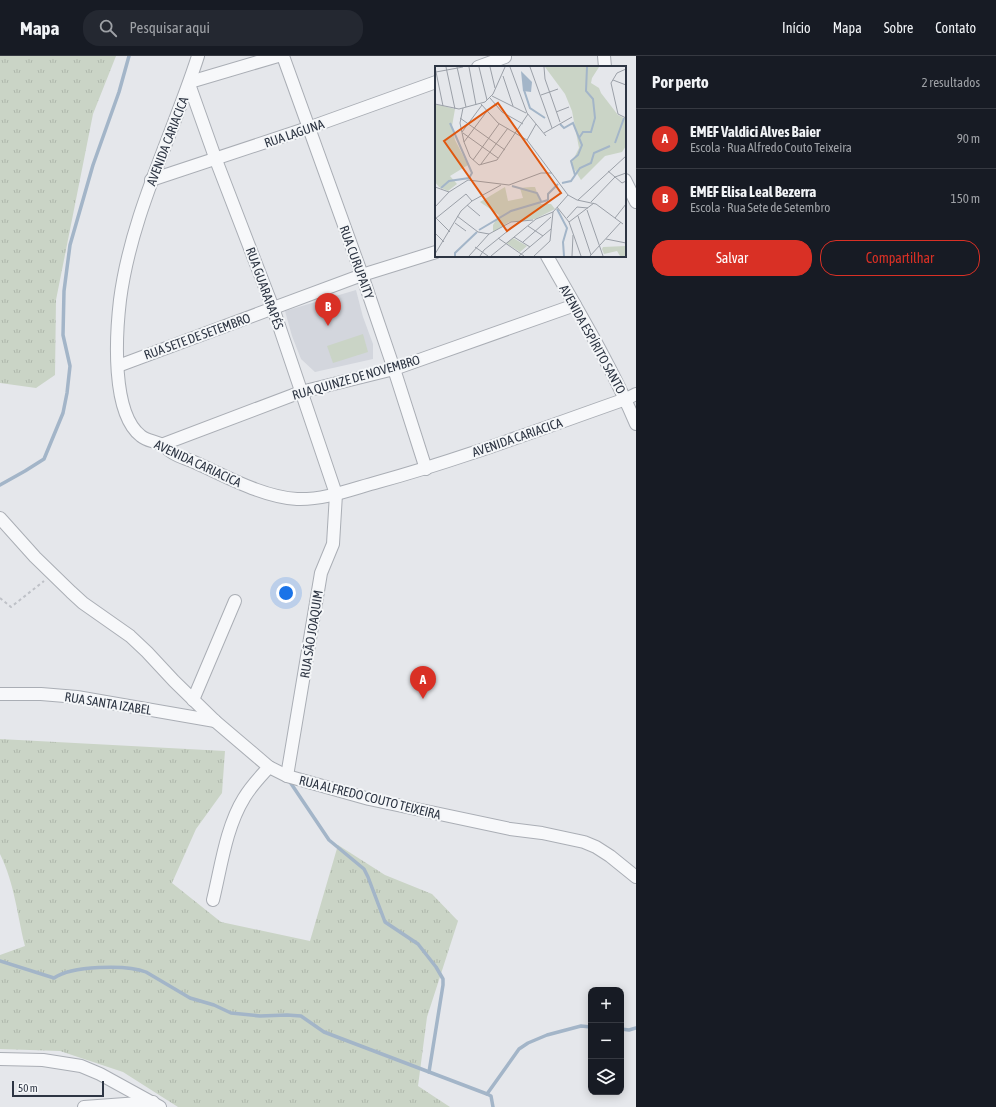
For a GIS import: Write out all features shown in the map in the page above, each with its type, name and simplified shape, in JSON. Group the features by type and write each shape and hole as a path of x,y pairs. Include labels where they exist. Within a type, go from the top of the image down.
{"street":[{"name":"AVENIDA CARIACICA","path":"198,56 151,180 128,257 123,281 118,327 119,386 123,408 134,430 142,438 161,445 173,454 247,486 295,499 316,499 426,469 631,397"},
{"path":"189,83 278,56"},
{"name":"RUA CURUPAITY","path":"283,56 362,275 426,469"},
{"path":"604,56 605,66"},
{"path":"482,66 505,60"},
{"name":"RUA LAGUNA","path":"151,180 216,160 435,82"},
{"name":"RUA GUARARAPÉS","path":"189,83 216,160 273,308 336,494"},
{"path":"626,182 636,202"},
{"name":"RUA SETE DE SETEMBRO","path":"118,366 362,275 435,252"},
{"name":"AVENIDA ESPÍRITO SANTO","path":"548,257 631,397 636,424"},
{"name":"RUA QUINZE DE NOVEMBRO","path":"161,445 301,392 394,369 575,305"},
{"name":"RUA SÃO JOAQUIM","path":"287,776 321,573 333,544 336,494"},
{"name":"RUA ALFREDO COUTO TEIXEIRA","path":"0,518 52,574 83,603 130,636 193,700 269,767 287,776 369,799 510,829 542,833 584,842 596,847 610,856 636,877"},
{"path":"193,700 235,601"},
{"name":"RUA SANTA IZABEL","path":"0,694 41,694 77,697 216,720"},
{"path":"213,900 230,832 237,811 253,785 269,767"},
{"path":"0,1059 43,1060 81,1066 100,1074 156,1105"},
{"path":"84,1107 156,1105"}],"path":[{"path":"0,598 11,607 52,574"}],"shaded area":[{"path":"356,290 363,317 373,344 373,359 315,372 301,359 292,336 285,311"}],"green space":[{"path":"0,56 116,56 93,114 56,300 55,375 36,388 0,383"},
{"path":"363,334 368,352 333,363 327,346"},
{"path":"0,739 225,751 222,793 196,829 172,883 221,922 310,941 338,845 385,875 432,894 458,921 427,1017 418,1086 450,1107 178,1107 123,1072 60,1051 0,1049 0,955 25,946 12,888 0,854"}],"waterway":[{"path":"0,485 44,459 63,413 70,366 63,335 64,291 70,245 93,165 119,92 129,56"},
{"path":"290,782 329,840 364,869 385,922 418,944 436,967 443,979 429,1072"},
{"path":"0,961 54,978 62,974 85,969 113,967 137,969 146,972 190,998 214,1005 231,1013 260,1016 301,1016 324,1032 487,1094 491,1096 493,1107"},
{"path":"487,1094 519,1049 528,1043 547,1035 581,1026 588,1027"},
{"path":"624,1029 636,1028"}],"place":[{"name":"EMEF Elisa Leal Bezerra","path":"328,326"},
{"name":"EMEF Valdici Alves Baier","path":"423,699"}]}
